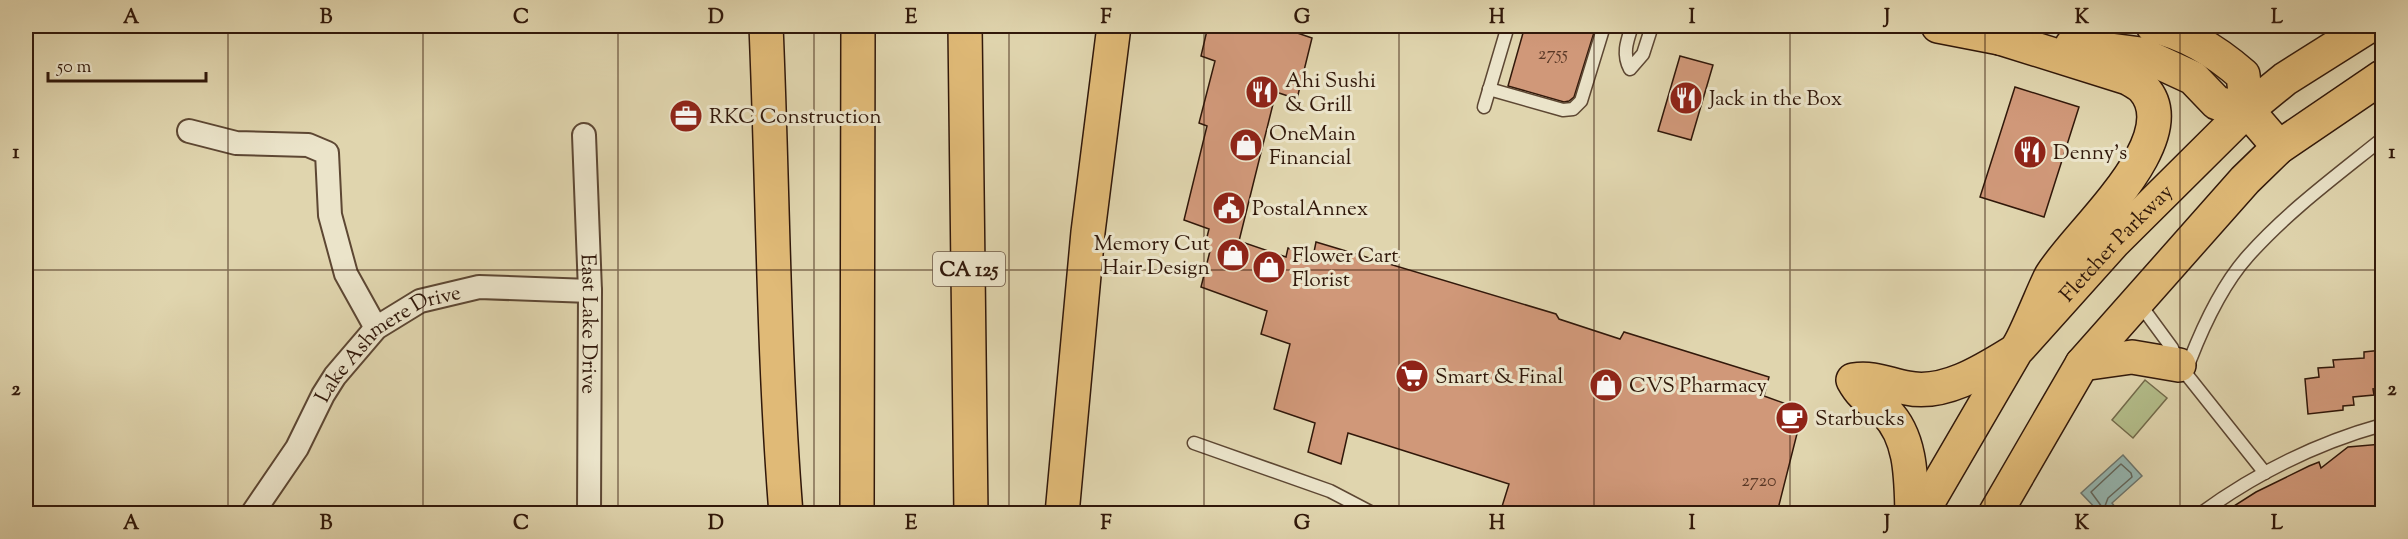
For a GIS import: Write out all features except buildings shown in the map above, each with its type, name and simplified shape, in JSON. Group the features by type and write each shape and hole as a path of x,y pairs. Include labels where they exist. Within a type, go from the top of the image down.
{"main road":[{"path":"766,26 778,408 786,513"},
{"path":"857,513 858,26"},
{"name":"CA 125","path":"965,26 971,513"},
{"path":"1062,513 1088,232 1114,26"},
{"path":"1938,26 2000,38 2090,46 2141,54 2193,78 2217,103 2247,110"},
{"path":"2153,26 2164,28 2220,54 2236,68 2243,75 2247,110 2279,147"},
{"name":"Fletcher Parkway","path":"1921,513 2016,351 2114,242 2247,110 2285,80 2369,26"},
{"path":"1912,513 1907,455 1902,436 1885,411 1860,393 1853,380 1878,380 1924,390 1959,381 2016,351 2052,274 2124,188 2152,131 2154,115 2151,100 2143,87 2128,78 2000,38"},
{"path":"1995,513 2082,364 2245,180 2279,147 2382,77"},
{"path":"2082,364 2132,357 2179,365"}],"street":[{"path":"189,131 236,143 308,145 327,153 330,215 346,274 376,328"},
{"name":"East Lake Drive","path":"584,135 590,291 589,513"},
{"name":"Lake Ashmere Drive","path":"252,513 297,448 335,376 376,328 420,301 479,286 590,291"}],"lane":[{"path":"1484,107 1508,26"},
{"path":"1490,89 1563,110 1573,109 1581,101 1604,26"},
{"path":"1632,26 1625,51 1625,60 1630,69 1643,54 1652,26"},
{"path":"2179,365 2190,360 2200,333 2221,294 2247,257 2295,209 2382,139"},
{"path":"2139,302 2172,348 2179,365 2265,473"},
{"path":"2200,513 2233,490 2298,456 2357,432 2382,425"},
{"path":"1194,443 1330,491 1374,513"}],"green space":[{"path":"2145,380 2167,398 2133,438 2112,420"}],"water":[{"path":"2123,455 2142,476 2112,503 2115,507 2108,513 2100,513 2081,493"}],"place":[{"name":"Ahi Sushi & Grill","path":"1262,92"},
{"name":"Jack in the Box","path":"1686,98"},
{"name":"RKC Construction","path":"686,116"},
{"name":"OneMain Financial","path":"1246,145"},
{"name":"Denny's","path":"2030,152"},
{"name":"PostalAnnex","path":"1229,208"},
{"name":"Memory Cut Hair Design","path":"1233,255"},
{"name":"Flower Cart Florist","path":"1269,267"},
{"name":"Smart & Final","path":"1412,376"},
{"name":"CVS Pharmacy","path":"1606,385"},
{"name":"Starbucks","path":"1792,418"}]}
